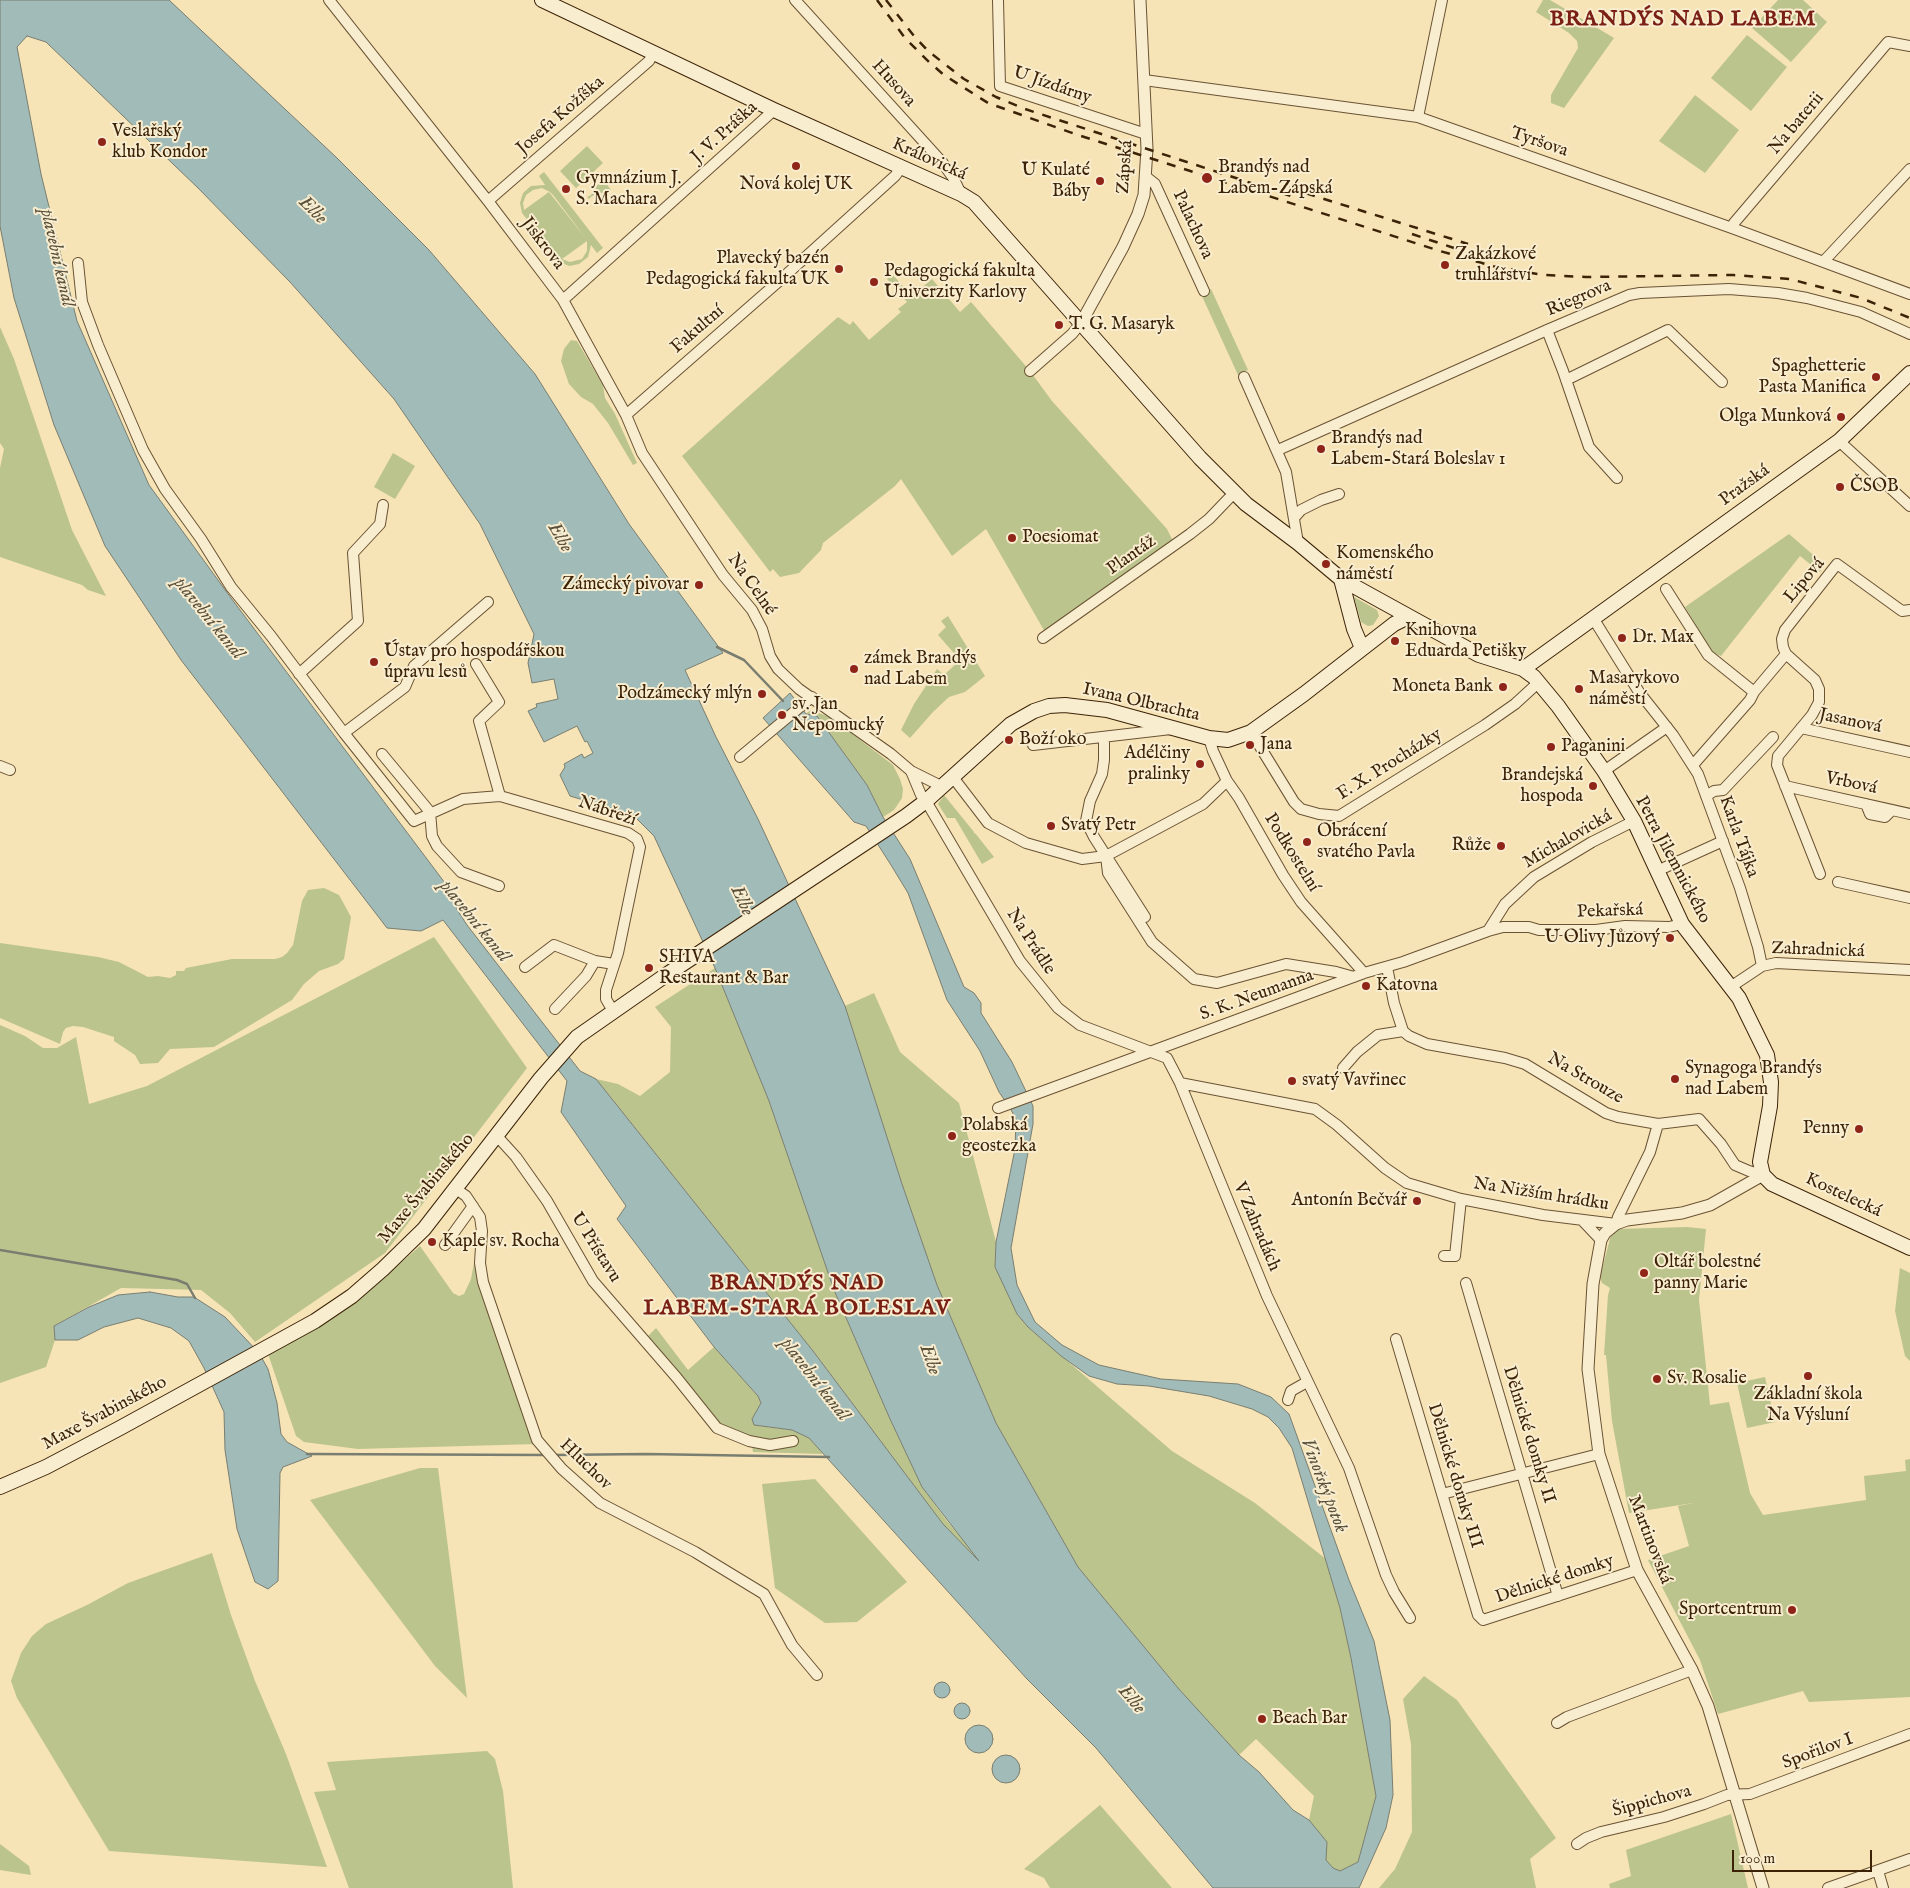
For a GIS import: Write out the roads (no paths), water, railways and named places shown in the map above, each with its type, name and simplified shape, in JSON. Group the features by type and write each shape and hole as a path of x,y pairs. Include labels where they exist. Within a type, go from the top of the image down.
{"main road":[{"name":"Královická","path":"542,0 653,54 961,194 980,209 1233,494 1298,543 1341,579 1408,617"},
{"name":"Pražská","path":"1593,618 1839,441 1910,373"},
{"path":"1341,579 1354,629 1362,648"},
{"path":"1408,617 1479,654 1523,669 1539,682 1570,722 1606,776"},
{"name":"Ivana Olbrachta","path":"666,975 897,822 926,801 1011,724 1034,711 1049,706 1065,705 1107,710 1209,738 1228,740 1251,732 1304,694 1394,624 1408,617"},
{"path":"1523,669 1593,618"},
{"name":"Petra Jilemnického","path":"1606,776 1634,821 1682,924 1692,939 1732,986 1745,1007 1767,1055 1769,1063 1770,1106 1760,1162 1762,1175"},
{"name":"Maxe Švabinského","path":"0,1487 63,1459 172,1400 315,1321 352,1296 383,1269 424,1228 544,1074 571,1043 613,1011 666,975"},
{"name":"Kostelecká","path":"1762,1175 1772,1184 1910,1248"}],"street":[{"name":"Jiskrova","path":"329,0 488,200 563,300 626,415 642,453 693,531"},
{"name":"Husova","path":"795,0 942,162 954,179 961,194"},
{"name":"U Jízdárny","path":"998,0 1000,86 1146,134"},
{"name":"Zápská","path":"1081,323 1116,261 1138,214 1144,195 1146,134 1140,0"},
{"path":"1418,117 1442,0"},
{"name":"Na baterii","path":"1732,228 1734,223 1888,42 1910,46"},
{"name":"Josefa Kožíška","path":"488,200 650,61 653,54"},
{"name":"Tyršova","path":"1144,80 1418,117 1824,261 1910,294"},
{"name":"J. V. Práška","path":"563,300 774,110"},
{"name":"Fakultní","path":"626,415 778,282 895,176 901,168"},
{"path":"1824,261 1910,170"},
{"name":"Palachova","path":"1145,176 1155,184 1204,291"},
{"name":"Nábřeží","path":"78,263 82,302 143,450 165,489 200,538 231,587 414,821 430,812 463,799 500,796 628,833 637,839 640,847 606,995 613,1011"},
{"name":"Riegrova","path":"1278,450 1629,295 1646,292 1729,289 1778,293 1807,298 1861,312 1910,334"},
{"path":"1030,370 1074,332 1081,323"},
{"path":"1547,330 1589,448 1617,478"},
{"path":"1566,380 1668,330 1722,382"},
{"path":"1244,377 1278,450 1286,472 1298,543"},
{"path":"1839,441 1910,506"},
{"name":"Plantáž","path":"1043,638 1185,539 1209,520 1233,494"},
{"path":"1294,518 1300,510 1320,500 1339,494"},
{"path":"299,674 358,621 353,553 380,524 383,505"},
{"name":"Na Celné","path":"693,531 723,575 752,610 762,629 770,656 778,669 799,689 891,754 911,771 941,786"},
{"name":"Lipová","path":"1786,654 1782,639 1785,630 1837,564 1902,611 1910,610"},
{"path":"1666,589 1708,655 1754,692"},
{"path":"344,733 405,687 414,666 488,602"},
{"path":"1593,618 1639,692 1667,728 1606,776"},
{"path":"1693,765 1750,700 1754,692 1786,654"},
{"name":"Jasanová","path":"1786,654 1815,680 1819,689 1819,702 1812,715 1801,728 1910,752"},
{"path":"476,664 499,702 478,721 500,796"},
{"name":"F. X. Procházky","path":"1251,732 1294,802 1302,809 1319,814 1339,816 1485,725 1515,704 1539,682"},
{"path":"740,757 812,697"},
{"name":"Karla Tájka","path":"1667,728 1693,765 1706,796 1748,914 1762,966"},
{"path":"1801,728 1778,756 1777,765 1820,874"},
{"path":"1033,744 1174,729"},
{"path":"1104,737 1102,774 1090,801 1086,821 1094,838 1145,917"},
{"path":"1706,796 1723,790 1773,737"},
{"name":"Podkostelní","path":"1209,738 1227,782 1239,798 1282,876 1359,975"},
{"path":"382,754 430,812 432,836 437,846 461,872 499,886"},
{"name":"Na Prádle","path":"911,771 921,796 926,801 1020,961 1058,1008 1080,1024 1152,1051"},
{"path":"952,776 988,823 1026,843 1082,859 1106,856 1202,804 1227,782"},
{"name":"Vrbová","path":"1785,786 1910,814"},
{"name":"Michalovická","path":"1488,931 1505,904 1534,877 1584,847 1634,821"},
{"path":"1657,871 1723,841"},
{"path":"1106,856 1108,873 1152,942 1194,979 1217,983 1286,964 1359,975"},
{"path":"1838,882 1910,898"},
{"name":"Pekařská","path":"1488,931 1503,927 1529,927 1539,930 1596,930 1625,926 1669,927 1682,924"},
{"name":"S. K. Neumanna","path":"998,1108 1359,975 1488,931"},
{"path":"526,967 554,945 595,961 614,964"},
{"path":"555,1009 586,976 595,961"},
{"name":"Zahradnická","path":"1732,986 1762,966 1776,964 1910,970"},
{"path":"1343,1068 1378,1035 1403,1031 1394,1003 1387,967"},
{"name":"Na Strouze","path":"1403,1031 1409,1036 1427,1044 1505,1058 1525,1064 1606,1113 1626,1119 1658,1124 1698,1119 1721,1144 1736,1165 1762,1175"},
{"path":"1152,1051 1167,1058 1180,1083"},
{"name":"Na Nižším hrádku","path":"1180,1083 1315,1109 1337,1124 1385,1168 1407,1184 1461,1199 1543,1215 1616,1224"},
{"name":"V Zahradách","path":"1180,1083 1249,1253 1307,1382 1349,1468 1386,1575 1410,1618"},
{"path":"1616,1224 1650,1152 1658,1124"},
{"name":"U Přístavu","path":"496,1135 516,1156 547,1201 593,1281 677,1378 717,1428 748,1441 770,1445 793,1441"},
{"path":"1582,1220 1601,1240 1605,1233 1616,1224 1627,1220 1682,1213 1710,1205 1762,1175"},
{"name":"Hluchov","path":"456,1188 466,1196 480,1217 482,1231 480,1263 483,1282 537,1440 560,1466 600,1503 695,1552 764,1594 792,1645 817,1675"},
{"name":"Na Nižším hrádku","path":"1444,1256 1455,1256 1461,1199"},
{"path":"445,1245 473,1206"},
{"name":"Martinovská","path":"1601,1240 1593,1284 1588,1370 1599,1454 1638,1570 1692,1670 1708,1706 1763,1888"},
{"name":"Dělnické domky II","path":"1466,1283 1558,1596"},
{"name":"Dělnické domky III","path":"1396,1340 1478,1614 1483,1620"},
{"path":"1288,1400 1291,1390 1307,1382"},
{"path":"1442,1494 1522,1472 1599,1454"},
{"name":"Dělnické domky","path":"1483,1620 1638,1570"},
{"path":"1558,1723 1568,1717 1692,1670"},
{"name":"Spořilov I","path":"1736,1794 1750,1794 1910,1734"},
{"name":"Šippichova","path":"1577,1844 1601,1832 1664,1816 1726,1795 1736,1794"},
{"path":"1828,1888 1910,1859"},
{"path":"1878,1871 1883,1888"}],"water":[{"path":"0,0 169,0 337,158 429,250 535,374 629,524 723,653 685,670 716,737 758,819 845,1006 902,1184 937,1285 996,1423 1078,1567 1178,1688 1239,1755 1259,1772 1293,1810 1309,1820 1327,1842 1326,1860 1333,1868 1340,1871 1358,1862 1376,1796 1340,1608 1292,1448 1279,1428 1268,1417 1252,1409 1209,1396 1149,1386 1117,1384 1089,1376 1061,1356 1028,1327 1017,1314 995,1267 996,1242 1015,1149 1016,1119 999,1092 980,1051 947,1000 908,893 891,865 866,826 854,822 763,718 790,693 806,714 817,716 867,785 883,817 910,859 964,987 974,993 981,1003 981,1013 1012,1062 1033,1106 1033,1124 1011,1248 1017,1285 1035,1322 1062,1345 1099,1365 1161,1379 1238,1384 1271,1397 1289,1414 1349,1580 1374,1641 1390,1720 1393,1795 1386,1828 1359,1888 1213,1888 1096,1748 1027,1679 809,1438 792,1430 754,1425 752,1419 761,1403 758,1396 714,1347 617,1219 626,1206 561,1112 567,1081 443,920 421,931 387,928 181,660 105,546 54,425 14,298 0,226","holes":["27,36 46,42 198,188 290,282 394,399 480,524 534,634 528,663 532,683 554,679 558,699 536,704 537,707 528,711 544,742 577,726 593,753 584,758 582,754 564,764 565,767 560,775 570,796 633,815 654,836 715,968 769,1101 834,1290 890,1419 922,1487 979,1561 943,1524 813,1351 596,1079 580,1071 467,925 456,908 460,903 231,598 149,485 77,321 41,174 17,47"]},
{"path":"150,1292 178,1297 194,1297 225,1317 259,1353 268,1369 277,1403 281,1434 287,1442 312,1456 283,1467 280,1473 278,1581 268,1589 255,1582 237,1529 225,1450 224,1412 204,1368 189,1341 171,1328 138,1318 104,1327 78,1340 55,1340 54,1326 89,1307 118,1295"},
{"path":"939,1682 945,1682 950,1687 948,1696 939,1698 934,1693 934,1687"},
{"path":"959,1703 965,1703 970,1708 968,1717 959,1719 954,1714 954,1708"},
{"path":"979,1725 989,1729 993,1739 989,1749 979,1753 969,1749 965,1739 969,1729"},
{"path":"1006,1755 1016,1759 1020,1769 1016,1779 1006,1783 996,1779 992,1769 996,1759"}],"waterway":[{"path":"717,647 744,660 783,701"},
{"path":"0,1250 177,1280 187,1284 195,1298"},
{"path":"307,1454 546,1455"},
{"path":"554,1455 646,1454 829,1457"}],"railway":[{"path":"877,0 905,38 929,62 944,75 988,103 1075,134 1440,251 1496,267 1544,275 1586,277 1733,275 1790,279 1861,298 1910,318"},
{"path":"886,0 928,51 964,79 996,97 1025,109 1300,199"},
{"path":"1289,188 1468,244"},
{"path":"1412,234 1460,250"}],"place":[{"name":"Veslařský klub Kondor","path":"102,142"},
{"name":"Nová kolej UK","path":"796,166"},
{"name":"Brandýs nad Labem-Zápská","path":"1207,178"},
{"name":"U Kulaté Báby","path":"1100,181"},
{"name":"Gymnázium J. S. Machara","path":"566,189"},
{"name":"Zakázkové truhlářství","path":"1445,265"},
{"name":"Plavecký bazén Pedagogická fakulta UK","path":"839,269"},
{"name":"Pedagogická fakulta Univerzity Karlovy","path":"874,282"},
{"name":"T. G. Masaryk","path":"1059,325"},
{"name":"Spaghetterie Pasta Manifica","path":"1876,377"},
{"name":"Olga Munková","path":"1841,417"},
{"name":"Brandýs nad Labem-Stará Boleslav 1","path":"1321,449"},
{"name":"ČSOB","path":"1840,487"},
{"name":"Poesiomat","path":"1012,538"},
{"name":"Komenského náměstí","path":"1326,564"},
{"name":"Zámecký pivovar","path":"699,585"},
{"name":"Dr. Max","path":"1622,638"},
{"name":"Knihovna Eduarda Petišky","path":"1395,641"},
{"name":"Ústav pro hospodářskou úpravu lesů","path":"374,662"},
{"name":"zámek Brandýs nad Labem","path":"854,669"},
{"name":"Moneta Bank","path":"1503,687"},
{"name":"Masarykovo náměstí","path":"1579,689"},
{"name":"Podzámecký mlýn","path":"762,694"},
{"name":"sv. Jan Nepomucký","path":"782,715"},
{"name":"Boží oko","path":"1009,740"},
{"name":"Jana","path":"1250,745"},
{"name":"Paganini","path":"1551,747"},
{"name":"Adélčiny pralinky","path":"1200,764"},
{"name":"Brandejská hospoda","path":"1593,786"},
{"name":"Svatý Petr","path":"1051,826"},
{"name":"Obrácení svatého Pavla","path":"1307,842"},
{"name":"Růže","path":"1501,846"},
{"name":"U Olivy Jůzový","path":"1670,938"},
{"name":"SHIVA Restaurant & Bar","path":"649,968"},
{"name":"Katovna","path":"1366,986"},
{"name":"Synagoga Brandýs nad Labem","path":"1675,1079"},
{"name":"svatý Vavřinec","path":"1292,1081"},
{"name":"Penny","path":"1859,1129"},
{"name":"Polabská geostezka","path":"952,1136"},
{"name":"Antonín Bečvář","path":"1417,1201"},
{"name":"Kaple sv. Rocha","path":"432,1242"},
{"name":"Oltář bolestné panny Marie","path":"1644,1273"},
{"name":"Základní škola Na Výsluní","path":"1808,1376"},
{"name":"Sv. Rosalie","path":"1657,1379"},
{"name":"Sportcentrum","path":"1792,1610"},
{"name":"Beach Bar","path":"1262,1719"}],"district":[{"name":"BRANDÝS NAD LABEM","path":"1683,20"},
{"name":"BRANDÝS NAD LABEM-STARÁ BOLESLAV","path":"797,1296"}],"water label":[{"name":"Elbe","path":"312,211"},
{"name":"plavební kanál","path":"56,258"},
{"name":"Elbe","path":"559,538"},
{"name":"plavební kanál","path":"208,619"},
{"name":"Elbe","path":"741,901"},
{"name":"plavební kanál","path":"474,922"},
{"name":"Elbe","path":"929,1360"},
{"name":"plavební kanál","path":"814,1380"},
{"name":"Vinořský potok","path":"1323,1486"},
{"name":"Elbe","path":"1131,1700"}]}
